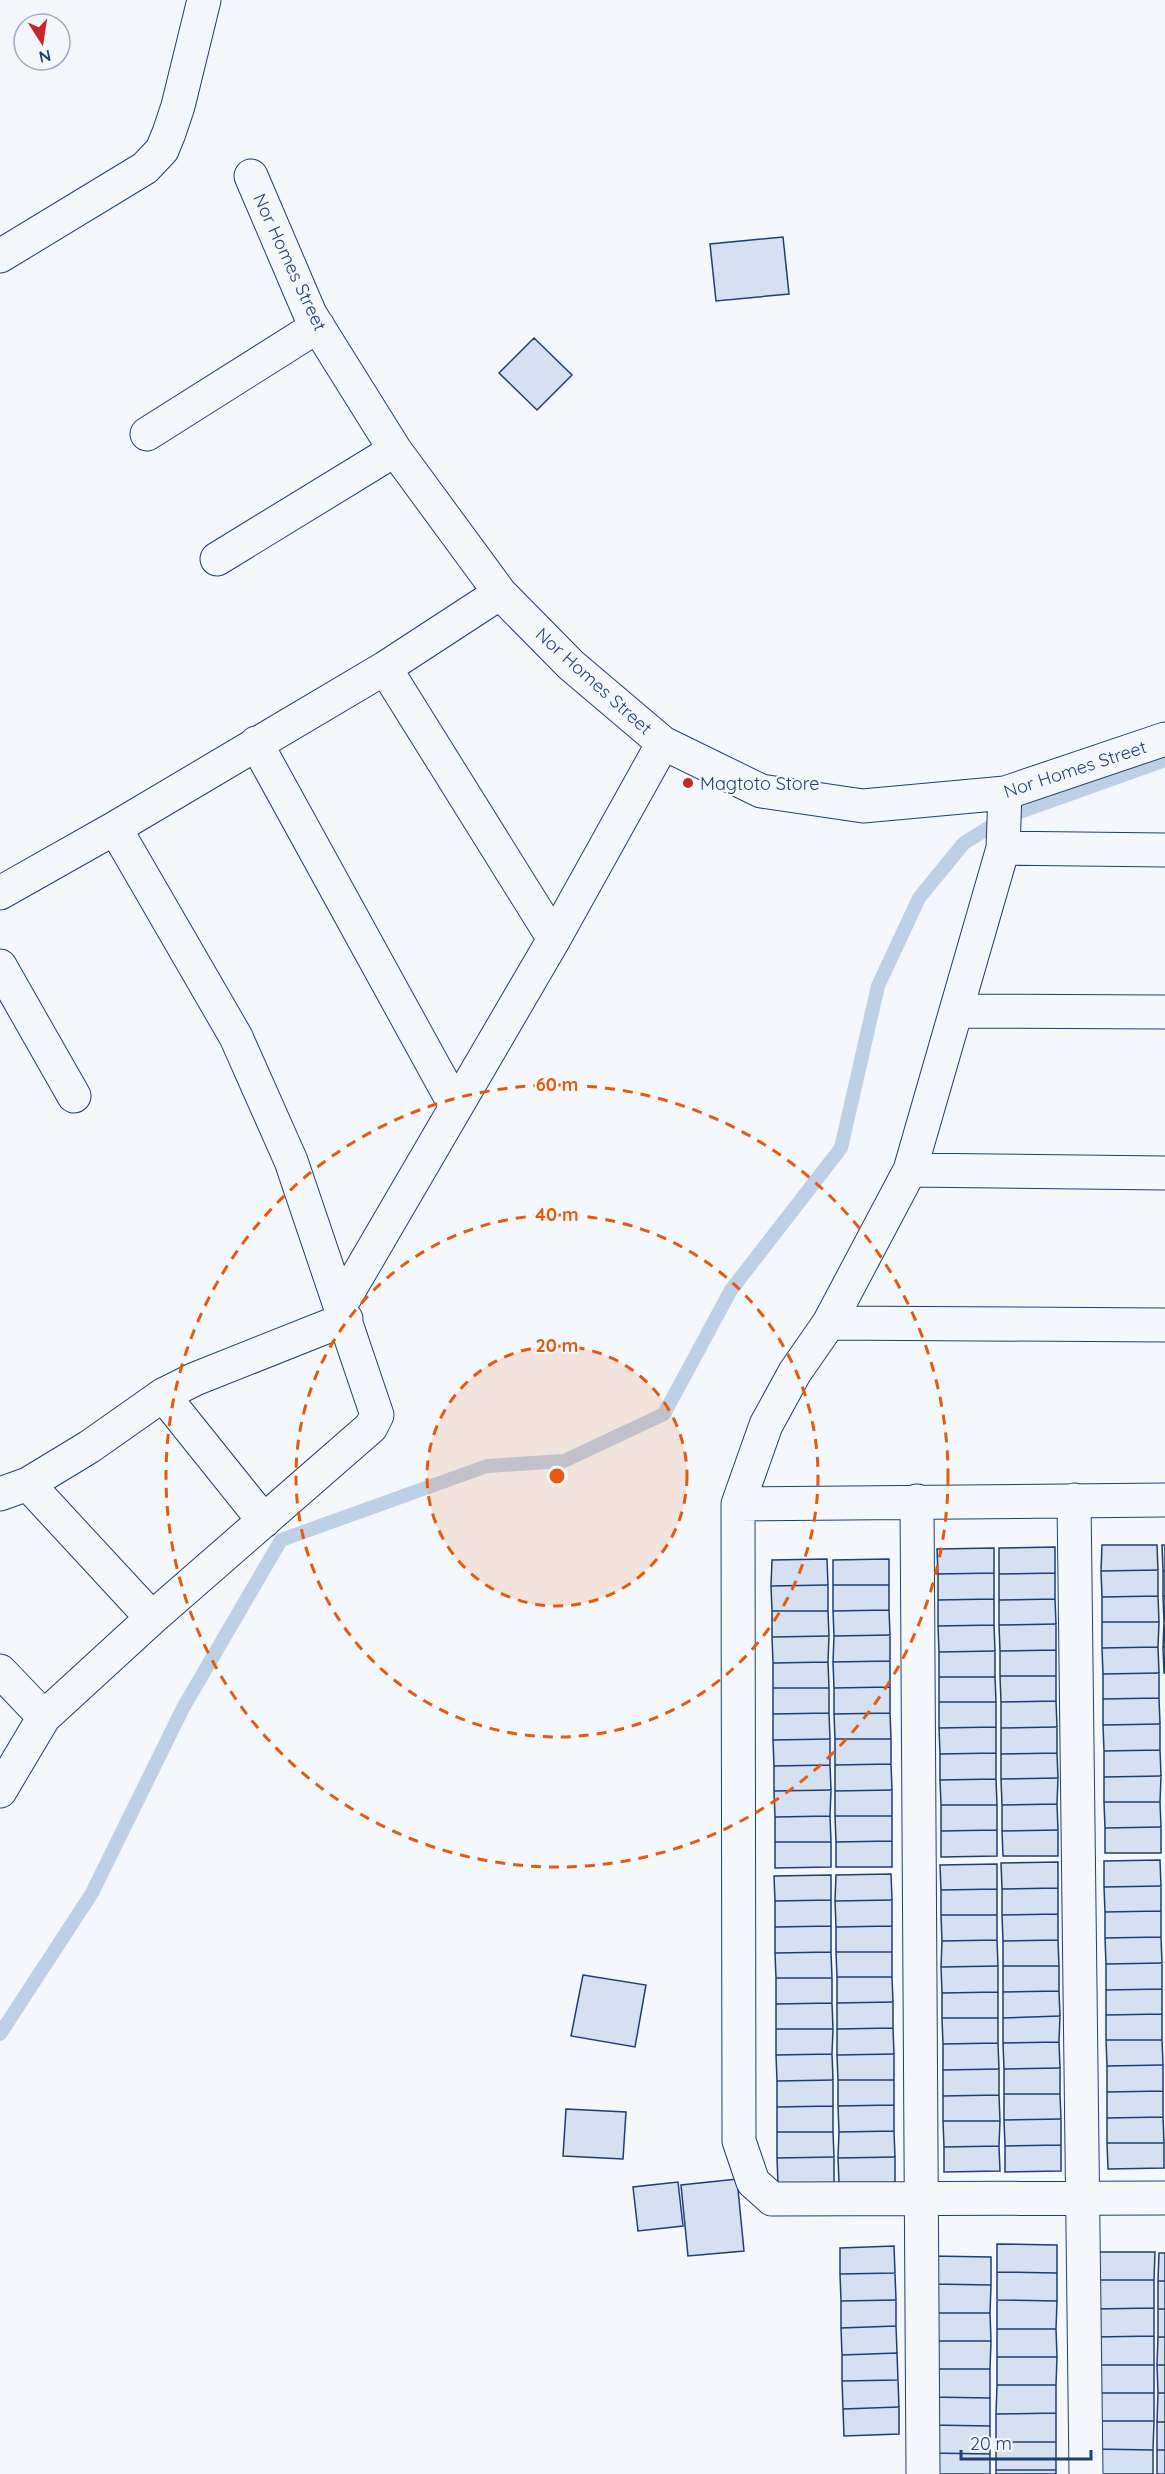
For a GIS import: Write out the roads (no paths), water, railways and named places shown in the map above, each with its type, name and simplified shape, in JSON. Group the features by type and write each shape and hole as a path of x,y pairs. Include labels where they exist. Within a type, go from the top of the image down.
{"street":[{"path":"0,256 145,168 162,150 178,106 204,0"},
{"name":"Nor Homes Street","path":"250,176 310,314 395,450 500,593 571,666 663,743 761,790 863,806 1005,793 1165,740"},
{"path":"147,434 318,326"},
{"path":"217,559 395,450"},
{"path":"0,893 115,828 385,668 500,593"},
{"path":"385,668 554,939"},
{"path":"256,743 455,1105"},
{"path":"152,1618 14,1489 89,1447 163,1395 343,1312 455,1105 554,939 663,743"},
{"path":"1005,793 1003,848 910,1170 829,1323 795,1372 766,1425 738,1504 739,2140 753,2182 772,2199 1165,2198"},
{"path":"0,1791 44,1717 152,1618 375,1422 377,1415 291,1161 236,1037 115,828"},
{"path":"1003,848 1165,850"},
{"path":"0,966 74,1096"},
{"path":"957,1011 1165,1012"},
{"path":"910,1170 1165,1173"},
{"path":"829,1323 1165,1325"},
{"path":"163,1395 264,1521"},
{"path":"1074,1500 1086,2474"},
{"path":"738,1504 1165,1500"},
{"path":"917,1501 924,2474"},
{"path":"0,1671 44,1717"},
{"path":"0,1700 44,1717"}],"waterway":[{"path":"0,2034 92,1893 183,1708 281,1540 487,1466 564,1461 664,1414 731,1290 841,1148 878,986 919,898 964,843 1006,817 1165,760"}],"place":[{"name":"Magtoto Store","path":"688,783"}]}
